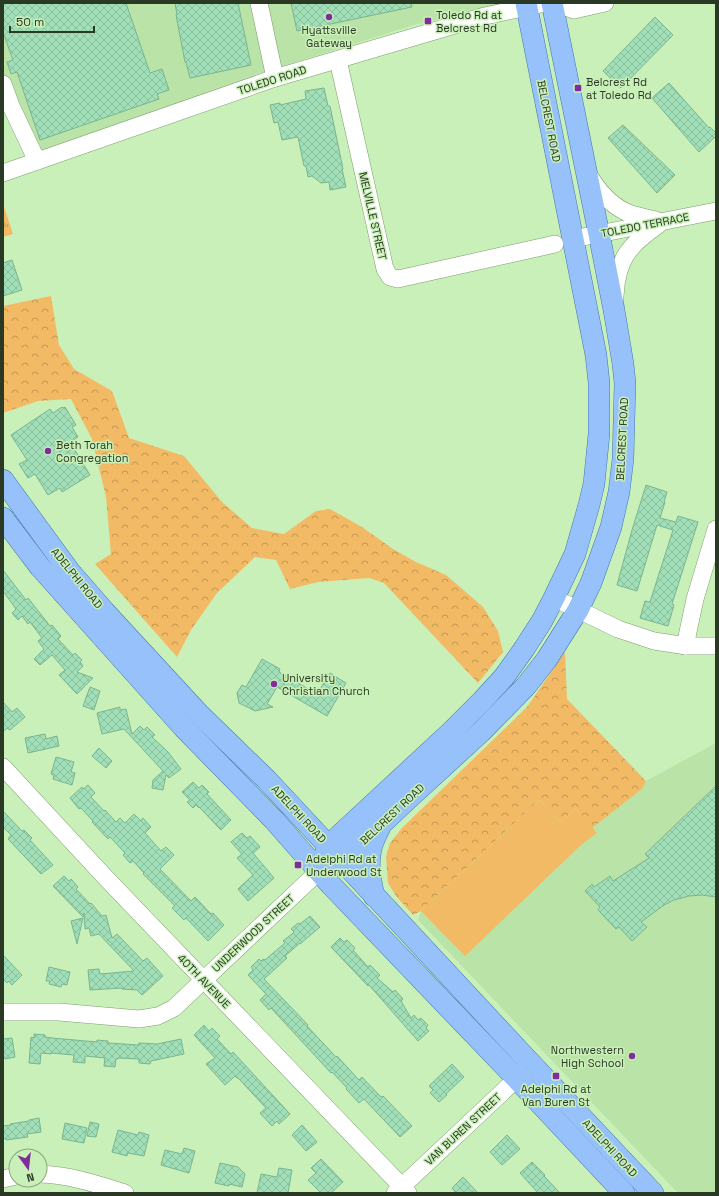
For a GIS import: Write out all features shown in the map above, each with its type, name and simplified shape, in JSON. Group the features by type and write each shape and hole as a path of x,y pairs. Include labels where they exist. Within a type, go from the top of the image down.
{"main road":[{"name":"BELCREST ROAD","path":"319,871 342,862 480,732 526,686 548,659 578,610 591,583 610,527 619,492 623,459 625,383 623,364 614,310 552,3"},
{"name":"BELCREST ROAD","path":"319,871 328,846 446,736 504,677 524,649 554,598 575,554 583,529 594,484 599,434 599,383 596,355 564,242 533,4"},
{"name":"ADELPHI ROAD","path":"3,480 56,553 89,594 200,715 267,780 374,896 525,1072 624,1193"},
{"name":"ADELPHI ROAD","path":"3,518 45,573 184,728 274,820 336,891 653,1193"},
{"path":"374,896 369,872 369,861 372,844 382,823"}],"street":[{"path":"259,3 276,78"},
{"path":"555,3 574,10 605,3"},
{"name":"TOLEDO ROAD","path":"3,173 276,78 485,16 533,4"},
{"name":"MELVILLE STREET","path":"338,60 385,269 390,276 398,279 564,242"},
{"path":"3,84 11,106 37,161"},
{"path":"586,172 595,186 617,207 626,212 662,222"},
{"name":"TOLEDO TERRACE","path":"564,242 716,211"},
{"path":"614,310 618,270 624,257 641,236 662,222"},
{"path":"685,646 695,599 716,529"},
{"path":"554,598 618,629 654,641 685,646 716,646"},
{"name":"40TH AVENUE","path":"3,767 402,1191"},
{"name":"UNDERWOOD STREET","path":"3,1012 59,1012 139,1019 166,1013 174,1008 319,871"},
{"name":"VAN BUREN STREET","path":"402,1191 525,1072"},
{"path":"48,1175 68,1176 125,1193"}],"shaded area":[{"path":"3,3 509,3 414,25 257,74 27,156 3,98"},
{"name":"Northwestern High School","path":"716,743 716,1193 678,1193 418,920 421,911 643,788 646,781"}],"green space":[{"path":"3,204 13,234 3,237"},
{"path":"51,296 59,345 74,369 112,391 129,438 184,456 222,502 252,528 284,534 316,511 330,509 362,527 393,549 416,562 446,575 483,607 498,631 503,652 478,683 384,583 369,578 318,582 290,589 276,560 255,557 217,593 191,630 177,657 95,564 111,554 106,497 92,439 71,399 38,401 3,413 3,306"},
{"path":"565,652 567,699 646,781 643,788 592,828 576,809 560,822 539,800 421,911 413,915 396,896 388,883 386,857 390,843 402,828 527,707"},
{"path":"539,800 560,822 576,809 597,833 581,845 465,956 421,911"}],"building":[{"path":"3,3 126,3 150,73 162,69 169,90 157,94 159,99 40,140 17,72 11,74 7,62 13,60 3,32"},
{"path":"175,3 238,3 251,65 190,78 185,62"},
{"name":"Hyattsville Gateway","path":"291,3 411,3 412,7 297,31"},
{"path":"655,17 673,35 621,88 603,71"},
{"path":"669,83 709,128 710,127 716,133 716,136 699,152 652,98"},
{"path":"324,88 328,106 330,106 346,187 330,190 329,182 321,183 312,176 308,177 306,166 304,166 298,137 282,140 278,122 274,123 270,105 280,103 280,105 306,99 305,91"},
{"path":"623,125 675,175 657,193 608,138"},
{"path":"12,260 22,290 3,296 3,263"},
{"name":"Beth Torah Congregation","path":"62,407 65,407 76,425 72,427 78,437 70,442 90,475 62,492 60,488 48,495 35,474 28,478 19,464 27,460 11,435 50,409 53,413"},
{"path":"646,485 667,492 660,518 676,522 678,516 698,522 672,604 674,605 668,626 640,618 645,601 650,602 673,530 657,525 637,591 617,585"},
{"path":"3,570 26,600 28,598 50,626 52,625 61,636 58,639 73,655 75,653 82,660 80,662 83,666 77,672 93,678 77,694 59,675 65,670 52,655 40,665 34,659 44,649 38,641 42,638 30,622 28,624 22,616 18,620 12,613 16,609 3,591"},
{"name":"University Christian Church","path":"262,659 280,669 279,672 317,694 330,673 346,683 327,716 277,687 267,704 273,707 255,711 239,703 237,693 242,685 246,687"},
{"path":"90,687 100,691 94,710 83,706"},
{"path":"3,702 12,712 17,708 25,717 10,730 7,728 3,732"},
{"path":"120,707 120,710 126,709 132,734 140,726 144,730 147,727 155,735 152,737 168,752 181,769 169,778 166,775 163,790 152,788 153,780 163,771 124,729 102,734 97,713"},
{"path":"45,734 46,739 57,736 59,746 28,753 25,738"},
{"path":"99,748 112,761 106,768 92,756"},
{"path":"56,757 74,762 71,772 75,773 72,785 53,779 54,775 51,774"},
{"path":"193,782 199,788 202,785 209,792 207,794 231,820 221,830 199,807 196,805 193,808 187,802 190,800 182,792"},
{"path":"88,785 95,793 91,797 116,822 120,818 125,823 134,814 141,821 143,818 151,827 145,833 161,851 166,847 174,855 160,869 191,901 195,897 224,925 208,941 186,918 184,920 172,908 175,906 143,874 144,873 133,861 130,863 123,855 125,853 110,837 108,839 81,808 79,809 70,798 82,787 83,789"},
{"path":"716,786 716,897 702,895 689,896 674,900 664,905 641,922 647,927 632,941 619,927 616,929 598,910 600,907 585,891 592,884 594,887 610,876 613,881 649,858 645,854"},
{"path":"3,811 22,831 24,830 32,838 30,840 53,865 41,874 8,839 11,835 3,827"},
{"path":"242,833 247,838 250,836 260,847 253,853 274,878 248,901 238,889 253,875 237,858 242,854 231,842"},
{"path":"64,876 69,881 71,879 78,887 76,889 102,916 106,915 112,938 117,934 143,961 147,958 163,976 142,995 137,990 122,988 90,990 88,970 99,969 100,974 134,971 99,934 91,936 89,928 85,929 84,913 83,917 53,886"},
{"path":"310,916 320,927 285,956 287,958 264,979 359,1080 362,1077 412,1126 400,1137 364,1099 359,1103 346,1089 347,1088 332,1072 331,1073 271,1008 269,1010 260,1000 266,994 248,975 253,970 251,967 259,959 261,961 264,959 265,960 285,943 283,941 294,932 291,929"},
{"path":"83,918 77,944 71,921"},
{"path":"340,938 344,942 347,940 355,948 353,950 368,967 370,965 380,975 377,978 393,992 395,990 403,999 401,1001 411,1018 414,1015 418,1020 421,1018 428,1025 426,1028 429,1031 418,1041 369,985 368,986 331,947"},
{"path":"3,955 22,975 12,985 9,981 7,983 3,979"},
{"path":"49,967 70,972 67,985 62,984 61,987 49,984 50,981 46,981"},
{"path":"204,1025 209,1031 212,1028 220,1036 217,1039 231,1054 233,1052 290,1114 279,1124 277,1121 272,1126 260,1113 266,1108 238,1078 235,1076 225,1085 206,1064 215,1058 194,1035"},
{"path":"34,1034 45,1035 45,1037 52,1038 97,1042 97,1040 108,1041 108,1043 139,1045 139,1043 157,1044 181,1039 184,1054 151,1061 150,1064 139,1063 139,1059 119,1058 116,1059 115,1067 104,1066 105,1058 85,1056 85,1063 73,1062 74,1055 41,1053 40,1064 29,1063 31,1037 34,1038"},
{"path":"12,1038 15,1057 5,1059 3,1054 3,1039"},
{"path":"452,1064 464,1077 439,1102 430,1093 433,1090 429,1086"},
{"path":"39,1118 41,1132 27,1134 28,1137 6,1140 6,1138 3,1139 3,1126"},
{"path":"90,1122 99,1124 96,1137 87,1136"},
{"path":"65,1123 87,1128 84,1143 62,1139"},
{"path":"302,1125 317,1142 306,1151 292,1135"},
{"path":"118,1130 138,1135 139,1132 149,1135 144,1156 128,1153 127,1156 112,1152"},
{"path":"507,1135 520,1149 502,1165 490,1152"},
{"path":"184,1148 195,1151 189,1173 161,1165 165,1150 182,1154"},
{"path":"321,1159 343,1182 331,1193 321,1193 308,1180 316,1173 311,1168"},
{"path":"532,1162 560,1193 538,1193 520,1173"},
{"path":"220,1163 238,1167 245,1174 242,1187 215,1183"},
{"path":"279,1168 292,1170 288,1193 257,1193 261,1174 277,1177"},
{"path":"463,1177 478,1193 456,1193 452,1188"}],"place":[{"name":"Hyattsville Gateway","path":"329,17"},
{"name":"Toledo Rd at Belcrest Rd","path":"428,21"},
{"name":"Belcrest Rd at Toledo Rd","path":"578,88"},
{"name":"Beth Torah Congregation","path":"48,451"},
{"name":"University Christian Church","path":"274,684"},
{"name":"Adelphi Rd at Underwood St","path":"298,865"},
{"name":"Northwestern High School","path":"632,1056"},
{"name":"Adelphi Rd at Van Buren St","path":"556,1076"}]}
